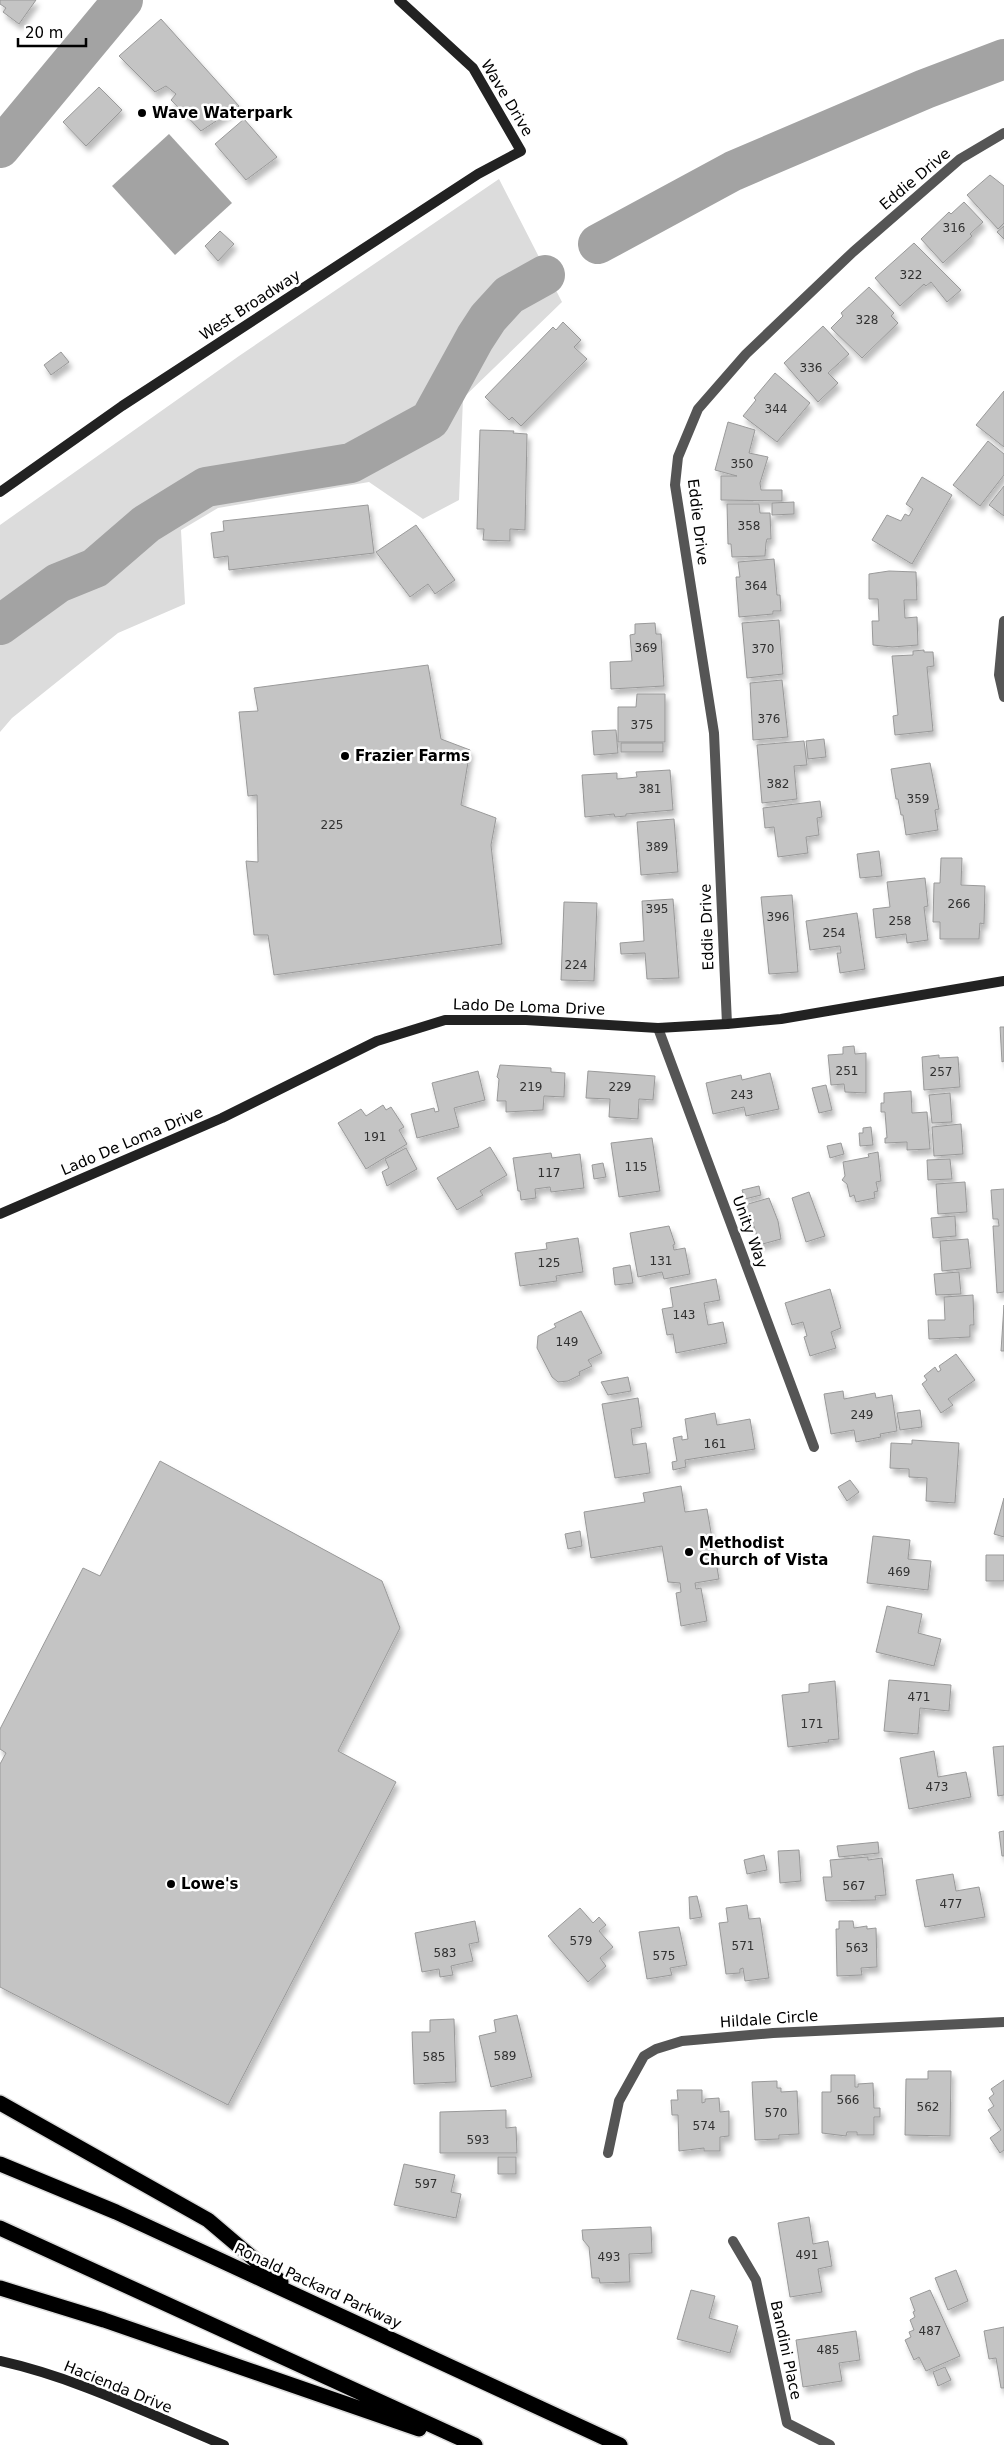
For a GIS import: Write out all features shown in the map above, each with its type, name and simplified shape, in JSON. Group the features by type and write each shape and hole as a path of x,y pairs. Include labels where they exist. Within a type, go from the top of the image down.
{"highway":[{"path":"0,2103 208,2220 295,2294"},
{"name":"Ronald Packard Parkway","path":"0,2164 116,2212 620,2445"},
{"path":"0,2228 474,2445"},
{"path":"0,2288 104,2320 465,2445"}],"street":[{"name":"Wave Drive","path":"399,0 473,68 521,151"},
{"name":"Eddie Drive","path":"726,1024 714,733 675,485 678,457 698,409 746,354 853,252 960,159 1004,134"},
{"name":"West Broadway","path":"0,492 122,406 478,174 521,151"},
{"path":"1004,621 999,674 1004,697"},
{"name":"Lado De Loma Drive","path":"0,1214 222,1118 377,1041 445,1020 526,1020 658,1028 726,1024 782,1019 1004,981"},
{"name":"Unity Way","path":"658,1028 814,1447"},
{"name":"Hildale Circle","path":"608,2153 619,2101 644,2056 656,2049 682,2041 773,2033 1004,2022"},
{"name":"Bandini Place","path":"733,2241 756,2280 787,2423 830,2445"},
{"name":"Hacienda Drive","path":"0,2361 26,2367 88,2390 224,2445"}],"shaded area":[{"path":"169,134 232,203 175,255 112,186"},
{"path":"499,179 562,302 463,398 459,500 423,519 369,482 218,508 181,530 185,604 118,633 12,718 0,732 0,525 239,356"}],"building":[{"path":"0,0 36,0 19,24 3,12 6,8 0,4"},
{"path":"161,19 239,106 201,131 171,100 176,94 166,86 155,92 119,56"},
{"path":"99,87 122,110 86,146 63,122"},
{"path":"244,119 277,157 246,180 215,144"},
{"path":"990,175 1004,186 1004,223 998,229 967,195"},
{"path":"964,202 983,222 970,234 972,236 943,263 921,239 949,212 951,214"},
{"path":"1004,226 1004,239 997,232"},
{"path":"220,231 234,244 218,261 205,246"},
{"path":"914,243 961,290 947,302 931,282 926,286 924,284 900,306 875,278"},
{"path":"869,287 894,313 891,316 898,323 862,358 831,328 843,316 841,313"},
{"path":"563,322 581,340 574,347 587,359 521,426 512,417 509,420 485,397 553,327 556,330"},
{"path":"823,326 849,354 828,373 838,383 818,402 784,363"},
{"path":"61,352 69,362 51,375 44,365"},
{"path":"775,373 810,403 777,442 743,416 756,400 754,398"},
{"path":"1004,391 1004,447 976,425"},
{"path":"728,422 755,430 749,453 768,457 760,483 761,490 782,490 782,501 721,500 721,476 737,476 715,470"},
{"path":"480,430 514,431 513,433 527,434 525,530 510,529 510,541 483,540 484,529 477,529"},
{"path":"988,441 1004,454 1004,475 980,506 953,485"},
{"path":"922,477 952,495 912,564 872,540 887,515 901,521 905,514 909,516 913,509 906,504"},
{"path":"1004,486 1004,516 989,505"},
{"path":"794,502 794,514 772,515 772,503"},
{"path":"727,504 759,504 760,513 770,513 771,539 767,539 765,556 732,557 731,544 728,544"},
{"path":"368,505 374,553 229,570 228,556 214,558 211,533 224,531 223,521"},
{"path":"416,525 455,580 435,594 428,584 410,597 376,552"},
{"path":"774,559 777,595 780,595 781,611 773,611 773,614 739,617 736,577 740,577 738,562"},
{"path":"889,571 916,572 917,600 904,600 905,618 917,617 918,645 892,647 873,645 872,621 879,621 878,599 869,599 869,574"},
{"path":"779,620 783,674 747,678 742,623"},
{"path":"655,623 656,634 661,634 664,686 611,689 610,662 632,661 630,635 635,634 635,624"},
{"path":"924,650 924,652 933,652 934,666 927,667 933,731 895,735 893,716 898,715 892,656 913,655 913,651"},
{"path":"428,665 441,739 470,750 461,805 496,818 491,845 502,944 274,975 268,935 254,935 246,861 258,862 257,795 248,796 239,712 258,711 254,688"},
{"path":"782,680 788,737 753,740 750,683"},
{"path":"637,694 665,694 665,742 618,742 618,707 636,707"},
{"path":"616,730 618,753 594,755 592,731"},
{"path":"824,739 826,757 808,759 806,741"},
{"path":"804,741 807,765 794,766 797,799 762,803 757,745"},
{"path":"621,743 663,743 663,752 621,752"},
{"path":"930,763 939,809 935,810 938,830 906,835 903,815 901,815 898,799 896,799 891,769"},
{"path":"670,770 673,810 626,814 626,816 615,817 614,814 585,817 582,775 617,773 617,779 637,777 636,772"},
{"path":"820,801 822,817 817,818 819,835 806,837 808,853 778,857 774,827 765,828 763,808"},
{"path":"674,819 678,872 641,875 637,822"},
{"path":"879,851 882,876 860,878 857,854"},
{"path":"941,858 962,858 961,885 985,886 984,924 980,923 979,939 940,939 940,922 933,922 934,883 940,883"},
{"path":"925,878 928,906 924,907 928,940 907,943 906,934 876,938 873,909 890,907 887,882"},
{"path":"792,895 798,972 769,974 761,897"},
{"path":"673,899 679,978 647,979 645,953 621,954 620,943 644,941 642,901"},
{"path":"564,902 597,903 594,981 561,980"},
{"path":"857,913 865,969 840,973 837,953 841,953 840,946 810,950 806,921"},
{"path":"1000,1027 1004,1027 1004,1061 1002,1062"},
{"path":"854,1046 855,1054 866,1053 866,1093 845,1092 844,1084 831,1085 828,1055 843,1054 843,1047"},
{"path":"939,1055 939,1058 958,1057 960,1087 924,1090 922,1057"},
{"path":"500,1065 551,1068 551,1072 565,1073 564,1097 544,1096 543,1110 506,1112 506,1101 497,1101 499,1079 497,1077"},
{"path":"478,1071 485,1100 454,1108 459,1127 417,1138 411,1114 434,1108 435,1112 439,1111 432,1083"},
{"path":"588,1071 655,1076 653,1100 639,1099 638,1119 609,1117 610,1099 586,1098"},
{"path":"770,1073 779,1109 746,1116 744,1107 713,1114 706,1083 741,1075 742,1080"},
{"path":"826,1085 832,1110 819,1113 812,1088"},
{"path":"911,1091 912,1113 927,1112 930,1149 907,1150 907,1142 885,1143 885,1138 887,1138 885,1112 881,1112 881,1103 884,1103 884,1093"},
{"path":"950,1093 952,1122 932,1123 929,1095"},
{"path":"383,1105 386,1110 391,1107 404,1127 399,1130 407,1144 366,1169 338,1123 361,1109 366,1116"},
{"path":"961,1124 963,1154 934,1156 932,1127"},
{"path":"871,1127 873,1145 860,1146 859,1133 863,1133 863,1128"},
{"path":"652,1138 660,1191 619,1197 611,1143"},
{"path":"841,1143 844,1154 830,1158 827,1146"},
{"path":"490,1147 507,1175 480,1191 483,1195 457,1210 437,1178"},
{"path":"406,1148 417,1169 387,1186 382,1172 389,1168 385,1159"},
{"path":"878,1152 881,1181 876,1182 878,1191 874,1192 875,1198 856,1202 854,1195 850,1197 847,1184 842,1180 845,1176 843,1162 869,1157 868,1154"},
{"path":"551,1153 552,1158 580,1154 584,1188 551,1192 550,1187 535,1189 536,1198 521,1200 513,1158"},
{"path":"950,1159 952,1179 928,1180 927,1160"},
{"path":"603,1163 606,1177 594,1179 592,1165"},
{"path":"965,1182 967,1212 938,1214 936,1184"},
{"path":"759,1186 761,1195 745,1199 742,1190"},
{"path":"1004,1189 1004,1292 997,1293 993,1226 999,1226 998,1219 993,1219 991,1190"},
{"path":"809,1192 825,1236 806,1242 792,1198"},
{"path":"769,1198 778,1221 781,1239 759,1245 754,1226 747,1226 741,1206"},
{"path":"955,1216 956,1236 933,1238 931,1218"},
{"path":"669,1226 675,1244 673,1245 674,1250 685,1248 690,1274 664,1279 662,1272 638,1277 630,1233"},
{"path":"578,1238 583,1272 556,1276 557,1281 520,1286 515,1253 547,1249 546,1243"},
{"path":"968,1239 971,1268 942,1271 940,1241"},
{"path":"630,1265 633,1283 615,1285 613,1268"},
{"path":"959,1272 961,1294 936,1295 934,1274"},
{"path":"716,1279 720,1300 704,1303 708,1325 723,1322 727,1343 676,1353 673,1334 667,1335 662,1309 673,1307 670,1288"},
{"path":"830,1289 841,1328 831,1332 836,1348 810,1356 804,1337 807,1336 803,1322 792,1325 785,1303"},
{"path":"973,1295 974,1325 970,1325 970,1337 929,1339 928,1320 945,1320 944,1297"},
{"path":"1004,1305 1004,1351 1001,1351"},
{"path":"581,1311 602,1353 588,1360 592,1366 579,1372 580,1375 568,1381 558,1382 552,1377 537,1348 538,1336 556,1327 554,1324"},
{"path":"956,1354 975,1380 948,1399 953,1405 941,1413 922,1384 927,1380 924,1376 935,1367 938,1372 941,1370 939,1366"},
{"path":"628,1377 631,1391 608,1395 601,1382"},
{"path":"843,1391 844,1399 875,1393 876,1398 892,1395 897,1431 880,1434 881,1437 856,1442 854,1430 831,1434 824,1394"},
{"path":"638,1398 642,1427 631,1429 633,1445 646,1443 650,1473 615,1478 602,1404"},
{"path":"920,1410 922,1427 900,1430 897,1413"},
{"path":"715,1413 717,1425 750,1419 755,1449 685,1460 686,1467 673,1470 672,1462 677,1461 673,1438 682,1436 682,1440 688,1439 685,1419"},
{"path":"912,1440 959,1443 955,1503 926,1501 927,1478 909,1477 909,1469 890,1468 891,1443 912,1444"},
{"name":"Lowe's","path":"160,1461 382,1581 400,1628 338,1751 396,1782 228,2105 0,1987 0,1764 6,1753 0,1749 0,1729 83,1568 100,1576"},
{"path":"850,1480 859,1492 847,1501 838,1487"},
{"name":"Methodist Church of Vista","path":"681,1486 685,1512 707,1509 719,1579 695,1583 696,1589 701,1588 707,1621 681,1626 676,1593 681,1592 680,1583 668,1582 662,1546 591,1558 584,1512 645,1502 643,1493"},
{"path":"1004,1498 1004,1537 994,1534"},
{"path":"580,1531 582,1546 568,1549 565,1534"},
{"path":"873,1536 910,1540 908,1559 931,1561 928,1590 867,1583"},
{"path":"986,1555 1004,1555 1004,1581 986,1581"},
{"path":"887,1606 922,1614 918,1633 941,1639 934,1666 876,1652"},
{"path":"889,1680 951,1685 949,1711 920,1708 918,1734 884,1731"},
{"path":"835,1681 839,1739 788,1747 782,1695 809,1692 809,1684"},
{"path":"1004,1746 1004,1795 998,1796 993,1747"},
{"path":"934,1751 938,1777 966,1772 971,1797 909,1809 900,1758"},
{"path":"1004,1831 1004,1856 1002,1856 999,1832"},
{"path":"878,1842 879,1853 839,1857 837,1846"},
{"path":"799,1850 801,1881 780,1883 778,1851"},
{"path":"764,1855 767,1870 747,1874 744,1860"},
{"path":"868,1857 868,1860 882,1858 886,1895 875,1896 876,1900 826,1901 823,1877 832,1877 830,1860"},
{"path":"953,1874 956,1891 979,1887 985,1917 925,1927 916,1880"},
{"path":"697,1896 702,1917 690,1919 689,1897"},
{"path":"747,1905 749,1919 760,1918 769,1978 745,1981 743,1968 740,1969 740,1973 726,1974 719,1923 728,1922 726,1908"},
{"path":"580,1908 593,1923 599,1917 606,1925 599,1931 613,1947 600,1958 606,1966 588,1982 548,1936"},
{"path":"475,1921 479,1942 469,1944 473,1961 451,1966 453,1975 440,1977 439,1969 422,1972 415,1933"},
{"path":"839,1921 853,1921 854,1928 867,1926 867,1929 876,1928 877,1967 861,1968 862,1975 837,1976 836,1929 839,1929"},
{"path":"679,1927 687,1965 670,1968 672,1975 647,1979 639,1932"},
{"path":"517,2015 532,2077 491,2087 479,2036 496,2032 494,2020"},
{"path":"454,2019 456,2082 414,2084 412,2032 430,2032 430,2020"},
{"path":"928,2071 951,2071 950,2136 905,2135 906,2079 928,2079"},
{"path":"831,2075 855,2075 855,2087 858,2087 858,2084 873,2083 874,2108 880,2108 880,2117 874,2117 874,2135 857,2135 857,2132 847,2132 846,2136 822,2133 822,2092 831,2092"},
{"path":"1004,2080 1004,2150 1000,2153 990,2138 1001,2130 988,2110 994,2106 989,2098 994,2094 991,2089"},
{"path":"777,2081 777,2088 781,2088 781,2092 797,2091 799,2134 779,2135 779,2139 755,2140 752,2082"},
{"path":"677,2090 702,2090 702,2103 705,2102 705,2099 719,2098 720,2112 729,2111 729,2136 720,2137 720,2151 704,2151 704,2148 679,2151 678,2115 672,2115 671,2100 678,2100"},
{"path":"506,2110 506,2128 516,2127 517,2153 440,2153 440,2112"},
{"path":"498,2157 516,2157 516,2174 498,2174"},
{"path":"404,2164 455,2175 451,2192 461,2194 456,2218 394,2205"},
{"path":"809,2217 813,2244 828,2241 832,2266 818,2269 822,2292 790,2297 778,2223"},
{"path":"651,2227 652,2253 629,2254 630,2282 600,2283 599,2278 592,2278 589,2247 583,2240 582,2230"},
{"path":"956,2270 968,2301 948,2310 935,2278"},
{"path":"691,2290 715,2296 709,2318 738,2326 730,2353 677,2339"},
{"path":"930,2290 960,2356 926,2371 919,2357 914,2360 905,2340 911,2337 909,2332 914,2330 910,2320 915,2317 913,2312 915,2311 910,2298"},
{"path":"1004,2327 1004,2388 1001,2388 996,2358 989,2359 984,2331"},
{"path":"856,2331 860,2360 839,2363 842,2381 803,2387 796,2340"},
{"path":"945,2367 951,2380 938,2386 933,2372"}],"waterway":[{"path":"0,148 123,0"},
{"path":"598,244 733,171 925,89 1004,59"},
{"path":"0,625 58,583 95,568 146,524 206,487 351,463 430,420 488,318 509,295 545,275"}],"place":[{"name":"Wave Waterpark","path":"142,113"},
{"name":"Frazier Farms","path":"345,756"},
{"name":"Methodist Church of Vista","path":"689,1552"},
{"name":"Lowe's","path":"171,1884"}]}
